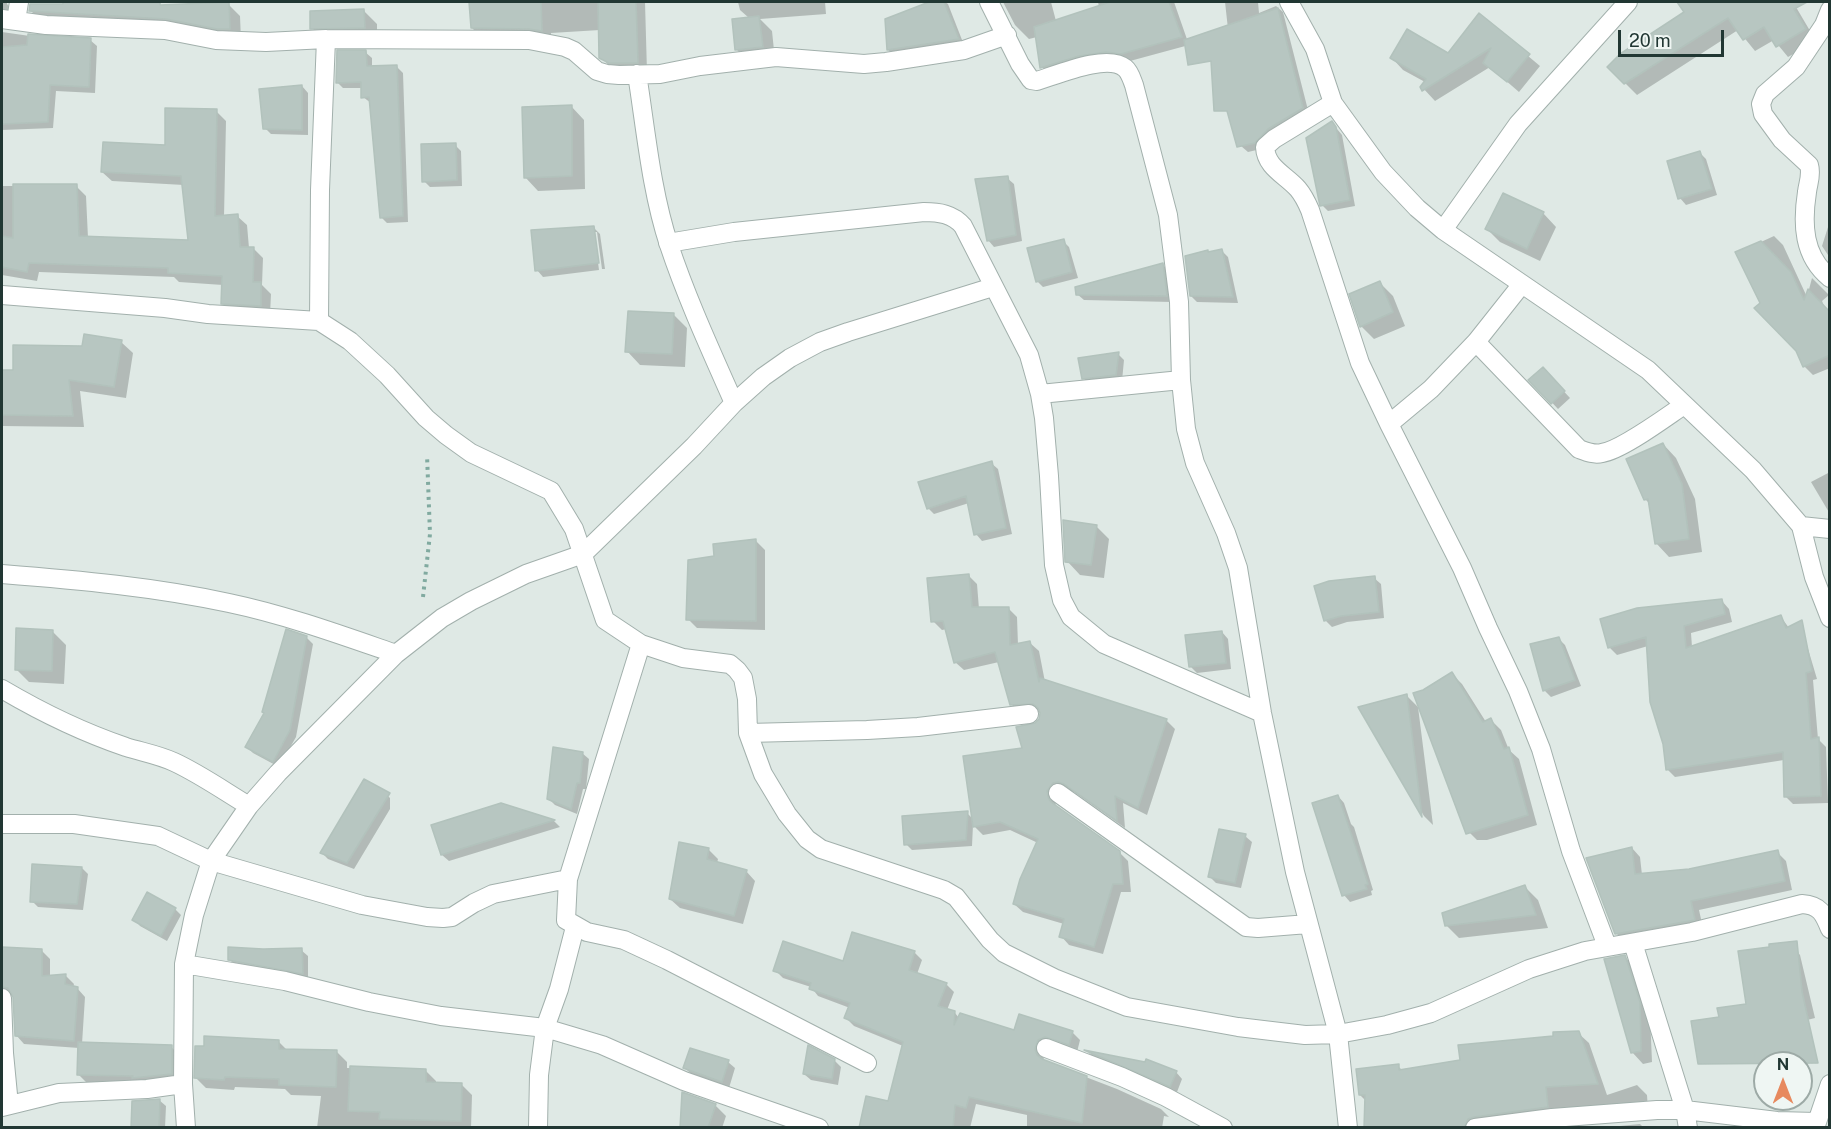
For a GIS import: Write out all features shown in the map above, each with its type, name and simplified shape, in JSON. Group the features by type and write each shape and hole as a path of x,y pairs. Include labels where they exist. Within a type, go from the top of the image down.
{"street":[{"path":"20,2 9,20 46,25 165,30 216,40 266,42 326,39 453,39 546,42 574,51 601,72 612,75 660,74 700,66 776,57 864,64 886,62 964,50 1007,35"},
{"path":"989,2 1020,64 1029,78 1034,81 1094,64 1117,64 1127,69 1134,85 1168,215 1179,302 1181,380 1186,429 1195,463 1226,533 1238,568 1262,713 1295,872 1338,1034 1348,1128"},
{"path":"1289,2 1314,49 1333,103 1383,172 1416,208 1443,231 1648,370 1753,470 1801,526 1814,577 1830,618"},
{"path":"1443,231 1518,124 1628,2"},
{"path":"1830,10 1824,25 1796,67 1765,94 1761,104 1762,114 1782,140 1809,165 1811,172 1805,202 1804,229 1812,257 1819,269 1830,278"},
{"path":"319,321 320,190 326,39"},
{"path":"637,74 652,175 668,243 695,315 734,403"},
{"path":"1333,103 1274,138 1265,147 1266,156 1271,165 1298,189 1310,210 1360,363 1462,568 1518,692 1540,749 1571,851 1607,946"},
{"path":"668,243 734,232 936,212 956,219 963,226 1005,306 1029,356 1040,394 1047,453 1054,565 1062,600 1071,617 1104,644 1262,713"},
{"path":"1389,424 1431,389 1476,342 1522,284"},
{"path":"186,1128 183,1084 184,964 194,915 211,861 249,806 278,773 396,654 442,618 526,574 583,554 694,446 734,403 763,377 790,358 820,342 993,287"},
{"path":"2,296 319,321 350,341 426,418 471,453 551,491 574,529 605,620 641,644 683,658 730,664 743,678 747,699 748,733 763,774 787,814 807,839 830,853 944,890 956,897 990,940 1004,953 1054,978 1127,1007 1238,1028 1305,1035 1338,1034 1387,1025 1431,1013 1529,969 1585,951 1713,927 1803,904 1815,906 1823,912 1830,929"},
{"path":"1476,342 1579,449 1587,452 1595,454 1610,452 1684,405"},
{"path":"1040,394 1181,380"},
{"path":"1801,526 1830,529"},
{"path":"2,574 172,592 231,603 293,620 396,654"},
{"path":"641,644 568,879 566,920 587,932 624,940 867,1064"},
{"path":"2,689 74,727 126,747 171,760 190,769 249,806"},
{"path":"748,733 887,729 1029,714"},
{"path":"1058,794 1246,927 1308,924"},
{"path":"2,824 74,824 158,836 211,861 362,905 444,918 457,914 493,894 568,879"},
{"path":"538,1128 538,1075 546,1028 575,927"},
{"path":"1633,943 1687,1119"},
{"path":"184,964 285,981 369,1002 441,1016 546,1028 602,1045 684,1081 819,1128"},
{"path":"2,998 5,1106 59,1093 147,1089 183,1084"},
{"path":"1046,1047 1166,1097 1223,1128"},
{"path":"1475,1128 1585,1115 1777,1121 1815,1125 1830,1084"}],"path":[{"path":"418,637 430,534 426,418"}],"building":[{"path":"63,2 160,2 160,5 229,2 230,29 217,29 166,19 29,11 30,4 63,4"},
{"path":"469,2 541,2 542,31 471,28"},
{"path":"598,2 636,2 638,63 609,63 599,58"},
{"path":"929,2 944,2 959,39 887,50 885,19"},
{"path":"1110,2 1169,2 1182,37 1121,54 1106,52 1079,56 1040,68 1034,27"},
{"path":"1677,2 1807,2 1794,9 1806,29 1776,47 1764,27 1743,40 1728,18 1624,84 1607,67 1620,54 1684,12"},
{"path":"1278,8 1303,108 1268,129 1255,143 1237,147 1227,111 1214,111 1211,61 1188,65 1184,40"},
{"path":"364,9 365,28 310,29 310,11"},
{"path":"1479,13 1530,54 1507,82 1483,63 1491,48 1422,91 1420,87 1426,79 1390,58 1407,29 1448,53"},
{"path":"759,16 763,47 735,50 732,19"},
{"path":"28,34 91,38 89,87 50,85 48,122 2,124 2,47 27,45"},
{"path":"337,50 366,50 367,66 397,65 403,216 380,218 369,97 361,98 361,82 336,83"},
{"path":"302,85 302,130 263,129 259,89"},
{"path":"572,105 572,176 524,178 522,107"},
{"path":"165,108 217,109 215,216 238,214 240,247 254,247 253,282 261,282 261,306 221,304 222,276 168,273 168,268 29,263 27,272 2,267 2,236 13,238 13,184 77,184 79,236 188,240 181,176 101,172 103,142 165,145"},
{"path":"1332,121 1336,127 1350,200 1320,206 1306,138"},
{"path":"456,143 457,180 422,182 421,144"},
{"path":"1700,151 1712,189 1678,199 1667,161"},
{"path":"1008,176 1016,235 987,241 975,179"},
{"path":"1503,193 1544,212 1527,249 1485,229"},
{"path":"594,226 599,263 535,271 531,230"},
{"path":"1064,239 1072,272 1036,282 1027,248"},
{"path":"1761,241 1791,272 1804,300 1808,289 1830,312 1830,355 1803,367 1796,351 1754,308 1760,303 1735,252"},
{"path":"1222,249 1233,297 1190,296 1185,256"},
{"path":"1163,263 1167,296 1076,295 1075,287"},
{"path":"1380,281 1393,312 1360,327 1349,294"},
{"path":"628,311 674,313 672,354 625,352"},
{"path":"84,334 122,340 114,387 69,380 73,416 2,415 2,370 13,370 13,345 82,346"},
{"path":"1119,352 1116,375 1082,379 1078,358"},
{"path":"1543,367 1565,391 1551,404 1528,380"},
{"path":"1663,443 1682,484 1689,539 1655,544 1648,499 1644,500 1626,459"},
{"path":"992,461 1006,528 974,535 966,496 927,509 918,482"},
{"path":"1063,520 1097,525 1091,565 1065,562"},
{"path":"756,539 756,621 686,620 688,560 714,556 713,544"},
{"path":"969,574 972,607 1009,607 1010,645 1030,641 1039,682 1040,678 1167,719 1138,808 1115,796 1117,821 1064,784 1053,783 1047,791 1051,802 1120,851 1123,884 1113,884 1094,947 1059,937 1064,919 1013,904 1020,879 1038,839 1000,822 973,827 963,756 1022,748 1016,727 1035,723 1040,713 1033,704 1010,705 995,652 954,663 943,621 931,622 927,578"},
{"path":"1375,576 1379,612 1341,616 1324,621 1314,586 1329,581"},
{"path":"1722,599 1725,614 1684,626 1686,648 1781,615 1786,628 1802,620 1812,671 1806,673 1811,739 1819,737 1821,796 1784,797 1783,752 1666,770 1663,744 1650,702 1646,637 1608,648 1600,619 1637,608"},
{"path":"16,628 53,630 52,671 15,670"},
{"path":"286,629 307,636 290,730 273,762 245,747 264,713 262,712"},
{"path":"1222,631 1226,663 1189,667 1185,635"},
{"path":"1559,637 1575,680 1543,691 1530,644"},
{"path":"1452,672 1483,722 1491,718 1504,749 1509,747 1528,815 1466,834 1413,693 1423,690"},
{"path":"1407,694 1422,817 1358,707"},
{"path":"553,747 583,752 580,783 577,783 571,809 547,799"},
{"path":"364,779 390,793 347,863 320,853"},
{"path":"1338,795 1368,884 1365,885 1367,889 1342,896 1312,803"},
{"path":"501,803 555,820 441,855 431,825"},
{"path":"968,811 966,840 904,845 902,816"},
{"path":"1219,829 1246,834 1235,883 1208,877"},
{"path":"679,842 709,848 707,859 747,870 734,916 669,899"},
{"path":"1632,847 1635,874 1689,869 1778,850 1785,881 1691,901 1695,920 1615,934 1586,858"},
{"path":"32,864 82,867 77,904 30,902"},
{"path":"1525,885 1536,915 1445,926 1442,913"},
{"path":"147,892 176,908 161,936 132,920"},
{"path":"852,932 915,951 909,970 947,983 938,1006 955,1011 954,1025 960,1013 1014,1030 1019,1014 1073,1031 1069,1045 1045,1037 1038,1040 1035,1049 1037,1055 1042,1059 1087,1076 1082,1123 969,1097 966,1108 955,1105 953,1128 859,1128 866,1096 888,1101 903,1042 844,1018 850,1003 809,989 811,983 773,971 783,941 843,961"},
{"path":"1797,941 1802,992 1818,1063 1813,1063 1813,1051 1753,1051 1753,1064 1698,1064 1691,1021 1719,1017 1717,1008 1746,1004 1738,951 1769,947 1769,944"},
{"path":"2,947 42,949 42,976 66,974 65,984 78,987 74,1041 15,1036 13,997 8,988 2,987"},
{"path":"228,947 302,948 303,974 228,960"},
{"path":"1625,955 1640,1002 1641,1051 1631,1053 1604,959"},
{"path":"1579,1031 1598,1084 1546,1087 1548,1107 1474,1117 1468,1119 1464,1128 1364,1128 1365,1095 1359,1095 1356,1069 1399,1064 1399,1070 1460,1060 1458,1045 1553,1036 1553,1032"},
{"path":"204,1036 279,1040 279,1049 337,1050 336,1087 279,1085 279,1079 194,1078 195,1046 204,1046"},
{"path":"78,1042 172,1045 172,1074 132,1078 133,1076 77,1075"},
{"path":"808,1045 835,1059 832,1079 803,1074"},
{"path":"690,1048 729,1060 722,1082 683,1068"},
{"path":"1084,1050 1145,1062 1146,1059 1177,1071 1170,1087"},
{"path":"350,1066 426,1069 426,1082 462,1083 461,1121 379,1119 380,1112 348,1111"},
{"path":"682,1092 716,1104 708,1128 680,1128"},
{"path":"160,1099 159,1128 131,1128 132,1101"}]}
